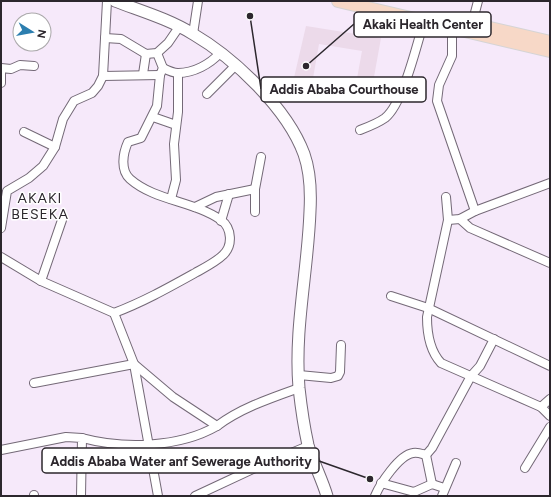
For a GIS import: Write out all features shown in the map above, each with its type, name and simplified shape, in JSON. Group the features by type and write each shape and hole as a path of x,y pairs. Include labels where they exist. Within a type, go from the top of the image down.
{"main road":[{"path":"108,1 179,27 193,34 220,53 255,84 289,123 304,155 310,189 310,211 299,334 299,388 308,446 327,496"},
{"path":"338,1 550,51"},
{"path":"374,1 550,42"}],"street":[{"path":"1,228 7,191 37,172 49,158 55,147 63,119 74,101 95,91 103,76 108,1"},
{"path":"193,34 198,1"},
{"path":"472,24 478,1"},
{"path":"360,130 385,118 393,108 409,68 424,21"},
{"path":"105,38 121,39 146,54 158,53 179,27"},
{"path":"452,28 452,56 439,85 437,101 475,211"},
{"path":"1,257 40,281 114,313 154,297 223,255 228,249 230,240 227,227 222,221 195,208 156,194 131,180 126,175 123,166 128,142 141,138 153,117 157,106 161,72 158,53"},
{"path":"103,76 132,76 161,72 178,73 205,66 212,62 220,53"},
{"path":"143,74 146,54"},
{"path":"1,83 1,68 15,68 20,65 34,66"},
{"path":"207,94 235,66"},
{"path":"171,199 176,180 174,144 178,73"},
{"path":"153,117 176,125"},
{"path":"24,132 55,147"},
{"path":"255,212 255,189 261,157"},
{"path":"448,220 460,219 475,211 550,183"},
{"path":"195,208 216,197 255,189"},
{"path":"222,221 229,194"},
{"path":"446,197 448,220 428,308 427,332 436,357 441,363 541,407 550,416"},
{"path":"460,219 470,228 550,263"},
{"path":"40,281 62,220"},
{"path":"391,296 428,308 550,366"},
{"path":"114,313 134,364 158,496"},
{"path":"426,455 432,448 494,339"},
{"path":"299,375 331,378 338,376 340,372 341,345"},
{"path":"34,383 134,364"},
{"path":"134,364 173,397 217,426"},
{"path":"1,450 66,437 82,438 113,445 148,445 197,436 217,426 225,419 253,405 299,388"},
{"path":"541,407 550,399"},
{"path":"525,468 550,427"},
{"path":"81,496 82,438"},
{"path":"195,496 255,468 308,446"},
{"path":"375,496 381,483 407,455 418,453 426,455"},
{"path":"426,455 432,484 443,492 456,463"},
{"path":"381,483 414,492 420,491 432,484"}],"shaded area":[{"path":"306,26 381,38 370,99 354,95 362,51 319,44 312,84 293,82"}],"place":[{"name":"Addis Ababa Courthouse","path":"250,16"},
{"name":"Akaki Health Center","path":"306,66"},
{"name":"Addis Ababa Water anf Sewerage Authority","path":"370,479"}],"district":[{"name":"AKAKI BESEKA","path":"40,206"}]}
